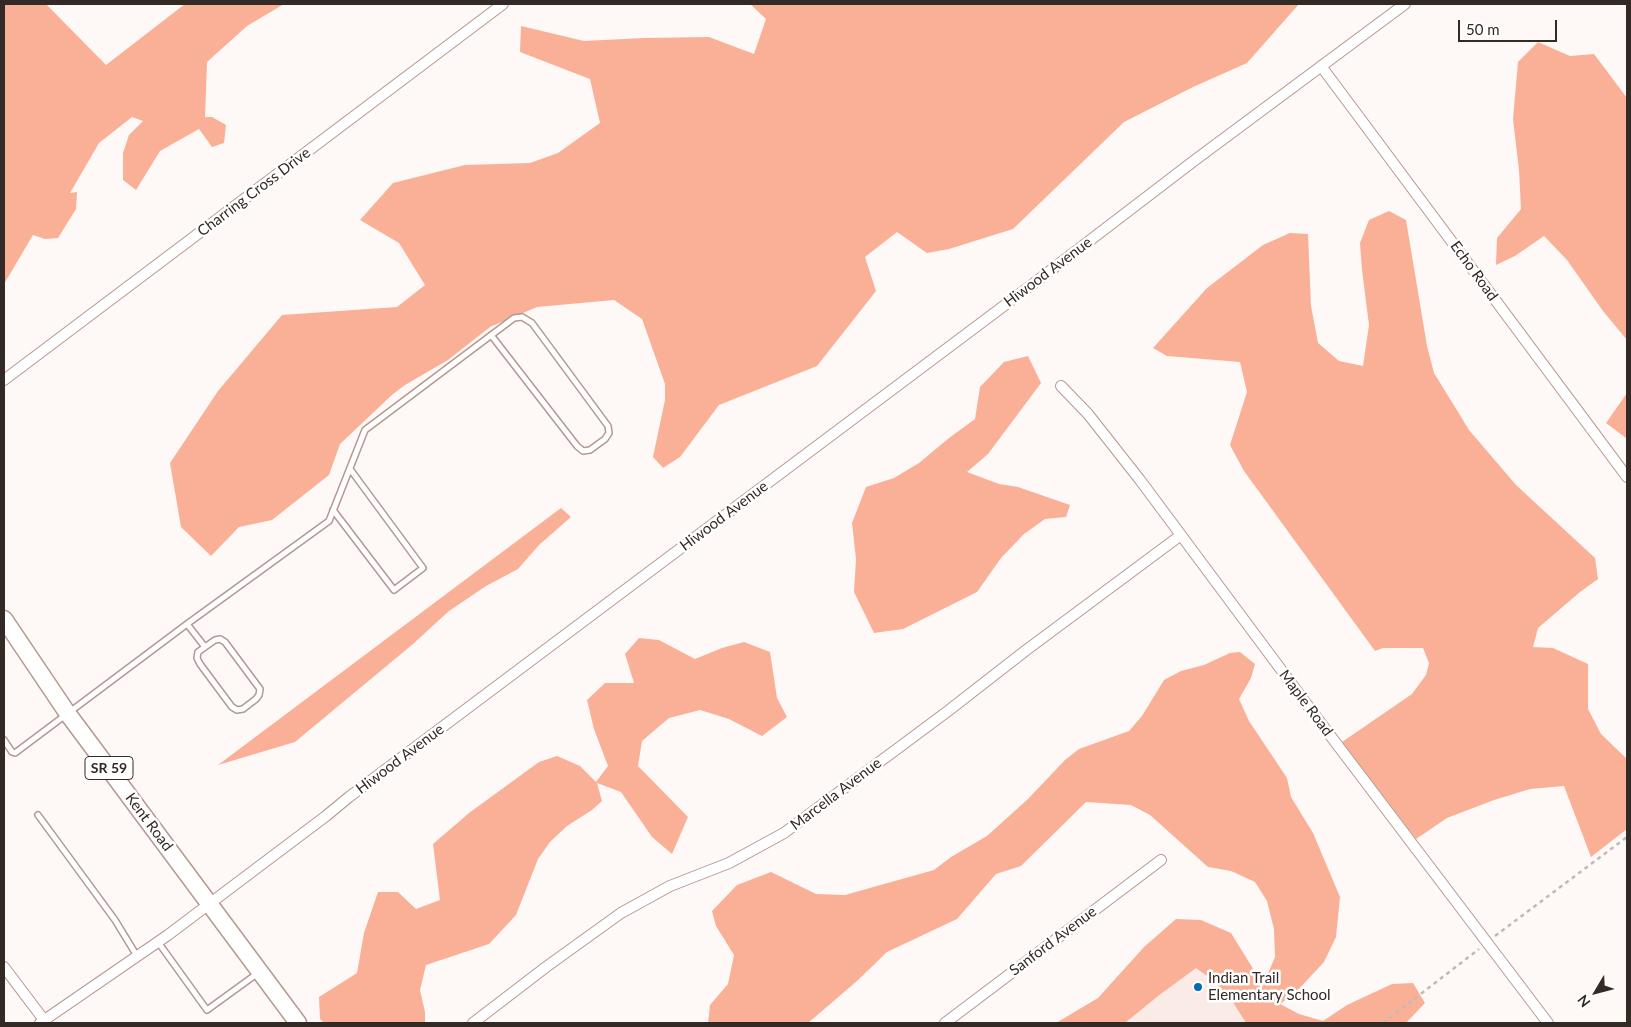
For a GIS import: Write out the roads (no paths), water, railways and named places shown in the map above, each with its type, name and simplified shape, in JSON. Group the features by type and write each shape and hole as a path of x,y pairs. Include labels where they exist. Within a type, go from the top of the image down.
{"main road":[{"name":"Kent Road","path":"4,619 68,714 298,1023"}],"street":[{"name":"Charring Cross Drive","path":"4,380 503,4"},
{"name":"Hiwood Avenue","path":"42,1022 210,904 349,797 1405,4"},
{"name":"Echo Road","path":"1321,66 1627,476"},
{"name":"Maple Road","path":"1061,386 1088,414 1182,535 1320,722 1548,1023"},
{"name":"Marcella Avenue","path":"473,1023 621,913 670,886 729,863 784,833 1182,535"},
{"name":"Sanford Avenue","path":"945,1023 1162,860"},
{"path":"4,967 42,1022"}],"lane":[{"path":"4,740 12,752 15,752 329,521 365,430 491,335 514,318 522,317 532,323 608,426 609,433 605,439 590,450 583,451 577,446 491,335"},
{"path":"333,510 394,590 423,568 350,469"},
{"path":"187,624 205,647"},
{"path":"220,639 225,642 260,689 256,699 243,709 237,710 232,707 197,658 198,652 205,647 215,640 220,639"},
{"path":"38,815 116,920 137,956"},
{"path":"158,942 208,1010 260,971"}],"place":[{"name":"Indian Trail Elementary School","path":"1198,987"}]}
